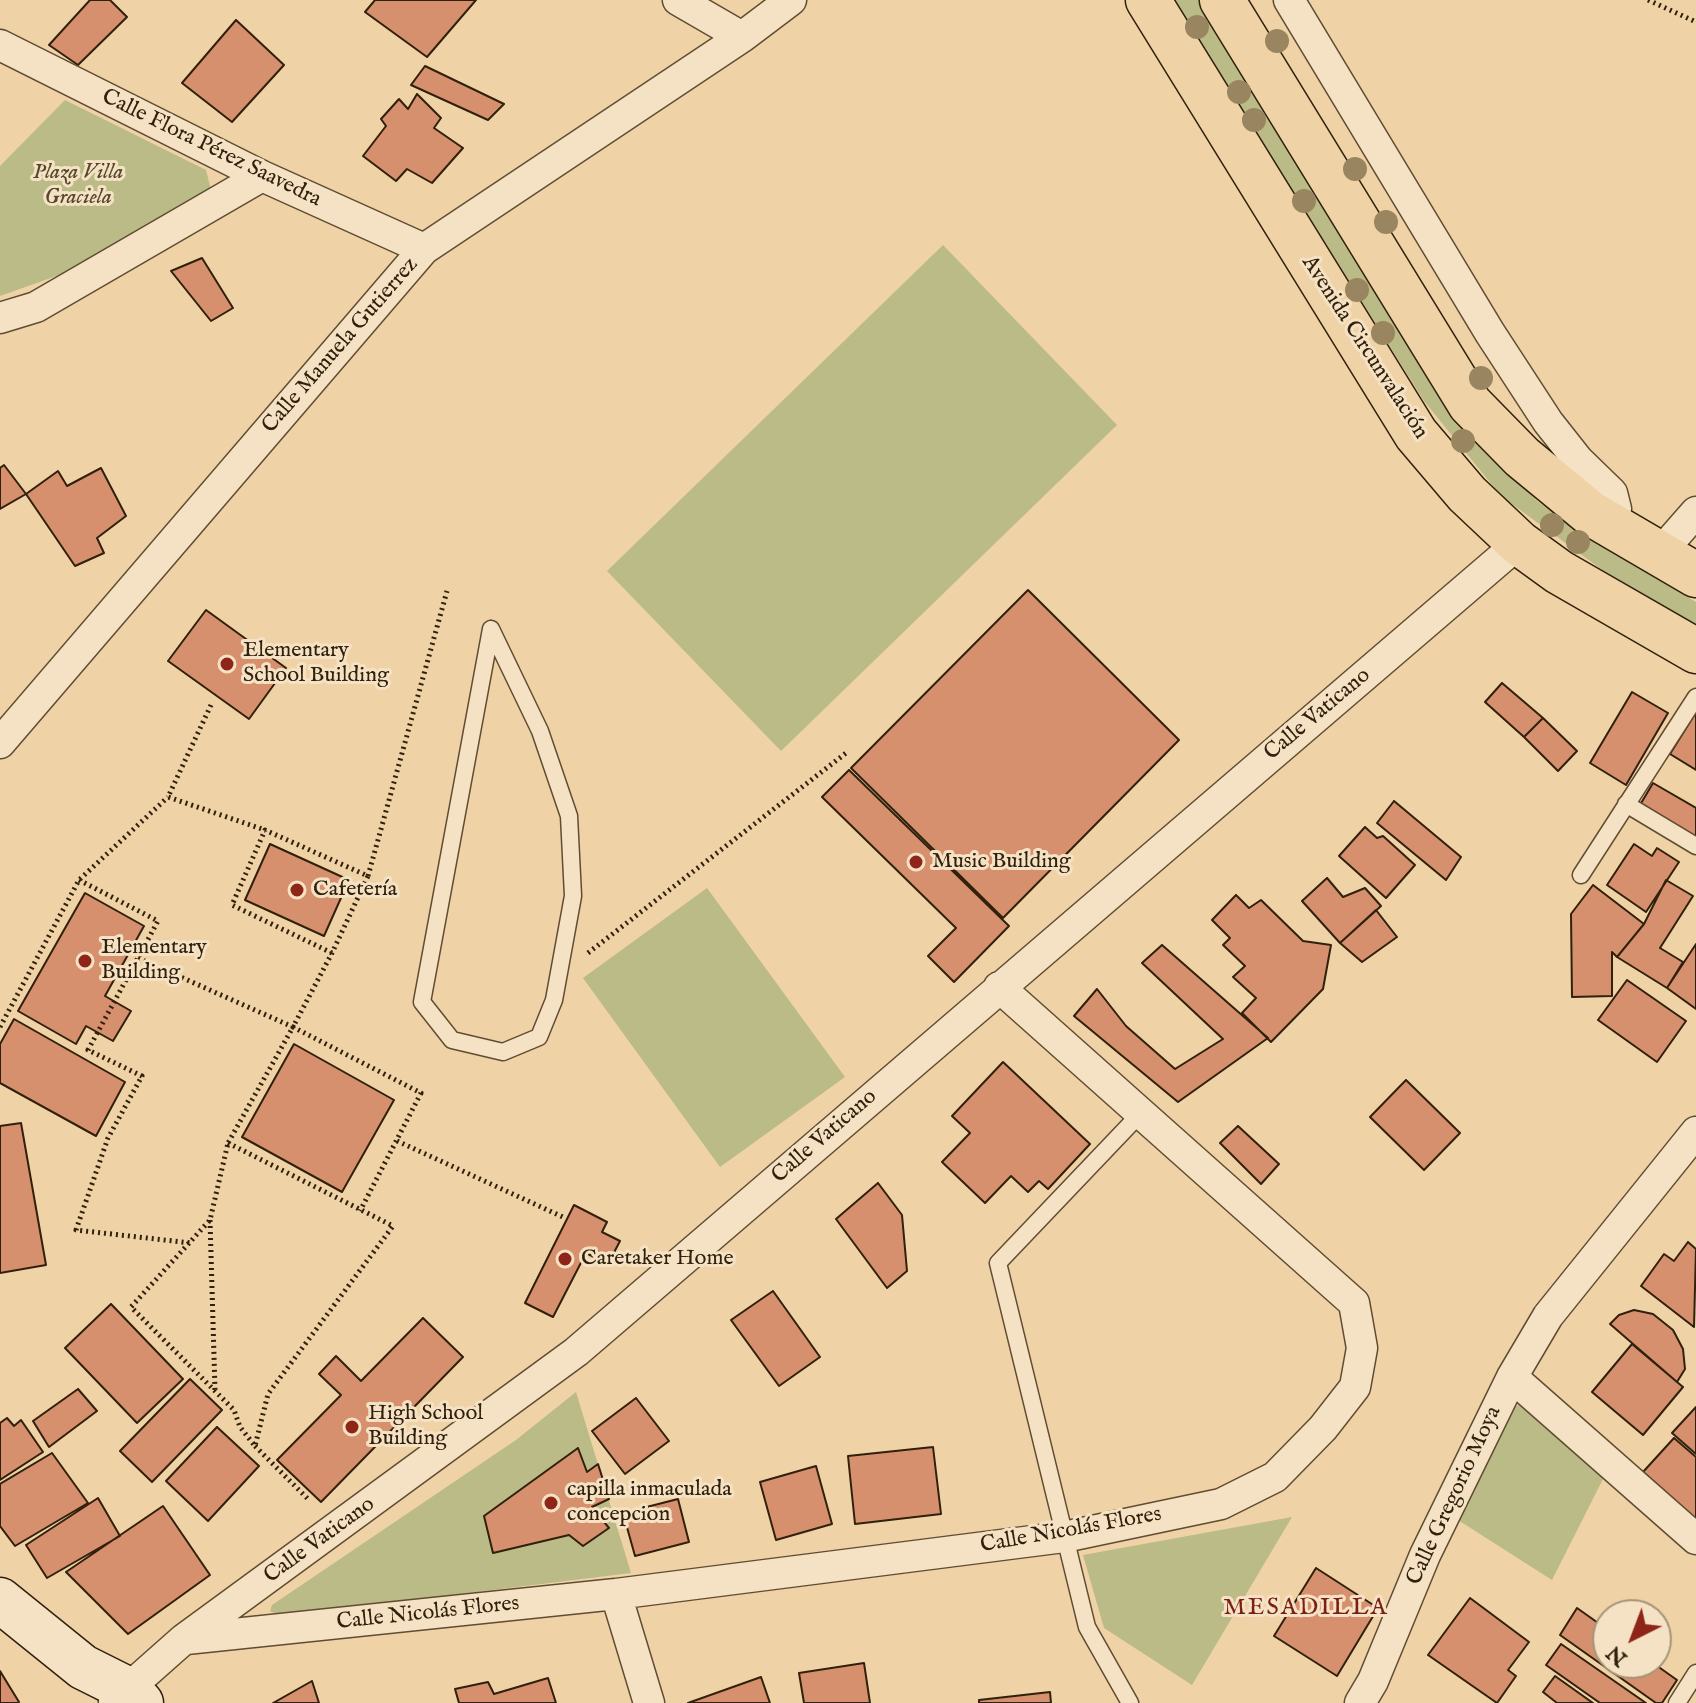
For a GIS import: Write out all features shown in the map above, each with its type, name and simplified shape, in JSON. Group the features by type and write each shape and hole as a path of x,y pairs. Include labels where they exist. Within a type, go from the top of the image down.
{"highway":[{"name":"Avenida Circunvalación","path":"1148,0 1416,434 1467,494 1519,543 1559,572 1696,651"},
{"path":"1222,0 1470,404 1522,457 1607,524 1696,575"}],"street":[{"path":"678,0 742,37"},
{"name":"Calle Manuela Gutierrez","path":"0,743 424,249 742,37 791,0"},
{"path":"1289,0 1498,346 1548,422 1578,460 1612,493 1616,509 1607,524"},
{"name":"Calle Flora Pérez Saavedra","path":"0,45 262,176 424,249"},
{"path":"0,318 36,307 262,176"},
{"path":"1660,553 1696,512"},
{"name":"Calle Vaticano","path":"127,1699 184,1639 576,1352 1519,543"},
{"name":"Calle Nicolás Flores","path":"184,1639 616,1594 1064,1537 1221,1504 1275,1477 1323,1428 1355,1387 1362,1348 1354,1303 1139,1115 999,987"},
{"path":"1696,1132 1548,1316 1512,1377 1696,1539"},
{"name":"Calle Gregorio Moya","path":"1360,1703 1373,1681 1425,1555 1512,1377"},
{"path":"616,1594 649,1703"},
{"path":"0,1600 127,1699"}],"lane":[{"path":"491,629 540,731 569,816 573,896 554,1000 539,1037 503,1052 452,1040 422,1002 491,629"},
{"path":"1581,875 1696,697"},
{"path":"1626,804 1696,846"},
{"path":"1130,1703 1087,1627 998,1263 1139,1115"},
{"path":"1677,1703 1696,1673"}],"path":[{"path":"1648,0 1696,22"},
{"path":"215,1391 210,1220 228,1143 332,953 368,876 447,591"},
{"path":"0,1027 79,880 168,797 211,705"},
{"path":"581,958 846,753"},
{"path":"168,797 265,830 368,876"},
{"path":"265,830 232,905 332,953"},
{"path":"79,880 158,921 88,1050 142,1076 108,1138 76,1230 192,1243"},
{"path":"138,958 293,1027 421,1093 360,1211"},
{"path":"397,1141 565,1218"},
{"path":"228,1143 393,1226 268,1394 255,1446"},
{"path":"210,1220 131,1307 234,1410 240,1427 255,1446 310,1501"}],"green space":[{"path":"1173,0 1201,0 1467,427 1537,501 1583,534 1696,602 1696,626 1601,569 1501,496 1424,401"},
{"name":"Plaza Villa Graciela","path":"65,100 206,170 211,190 62,274 0,296 0,166"},
{"path":"943,245 1117,425 781,751 607,571"},
{"path":"707,888 845,1077 720,1167 583,978"},
{"path":"576,1392 631,1573 281,1616 270,1611 272,1605 516,1440"},
{"path":"1522,1403 1604,1477 1552,1580 1458,1520 1504,1413"},
{"path":"1292,1517 1192,1685 1104,1628 1083,1555"}],"building":[{"path":"90,0 110,0 127,17 78,65 49,45"},
{"path":"375,0 476,0 427,57 365,12"},
{"path":"236,20 284,65 232,122 182,83"},
{"path":"425,66 504,104 488,120 411,85"},
{"path":"417,94 441,118 434,128 463,148 432,183 407,169 396,181 363,156 386,126 381,119 399,99 408,109"},
{"path":"202,258 233,308 211,321 171,271"},
{"path":"4,465 26,494 0,509 0,468"},
{"path":"101,468 126,516 97,538 104,553 75,566 26,494 58,471 67,486"},
{"path":"1028,590 1179,740 1003,918 851,768"},
{"name":"Elementary School Building","path":"206,610 286,668 249,719 168,661"},
{"path":"1502,683 1543,718 1524,737 1485,702"},
{"path":"1632,692 1668,713 1626,785 1590,763"},
{"path":"1696,712 1696,770 1670,754"},
{"path":"1543,718 1577,751 1558,771 1524,737"},
{"name":"Music Building","path":"849,770 1009,926 954,982 928,956 956,928 822,797"},
{"path":"1653,783 1696,808 1696,837 1640,805"},
{"path":"1394,801 1461,857 1446,880 1377,823"},
{"path":"1365,827 1377,838 1383,836 1415,865 1386,898 1339,856"},
{"name":"Cafetería","path":"270,844 349,880 324,936 245,900"},
{"path":"1634,844 1652,856 1657,848 1679,862 1646,912 1607,885"},
{"path":"1327,878 1343,897 1365,888 1381,906 1340,943 1302,901"},
{"path":"1666,880 1693,896 1660,948 1683,962 1667,988 1617,957 1644,924"},
{"path":"1593,885 1644,924 1617,957 1612,952 1612,996 1572,997 1571,914"},
{"name":"Elementary Building","path":"85,893 144,926 105,996 131,1011 113,1041 86,1026 76,1044 18,1011"},
{"path":"1236,895 1249,908 1261,900 1303,941 1331,945 1323,989 1271,1042 1242,1013 1256,998 1233,977 1245,966 1223,945 1230,938 1212,920"},
{"path":"1376,910 1397,937 1362,962 1340,943"},
{"path":"1696,944 1696,1009 1667,988"},
{"path":"1162,945 1268,1038 1178,1102 1074,1016 1097,989 1126,1026 1175,1069 1223,1039 1142,963"},
{"path":"1627,980 1686,1021 1657,1062 1598,1020"},
{"path":"14,1019 125,1082 96,1136 0,1083 0,1044"},
{"path":"294,1044 394,1100 342,1192 242,1137"},
{"path":"1003,1062 1090,1144 1048,1189 1039,1181 1028,1192 1011,1176 985,1203 942,1162 970,1133 952,1116"},
{"path":"1406,1080 1460,1133 1424,1170 1370,1117"},
{"path":"21,1123 46,1265 0,1273 0,1126"},
{"path":"1238,1126 1279,1164 1261,1184 1220,1143"},
{"path":"878,1183 902,1215 907,1271 887,1288 836,1219"},
{"name":"Caretaker Home","path":"574,1205 607,1222 602,1232 620,1241 608,1264 586,1253 553,1317 525,1303"},
{"path":"1688,1242 1696,1249 1694,1327 1641,1286 1664,1254 1674,1261"},
{"path":"773,1291 820,1357 779,1386 731,1320"},
{"path":"111,1304 183,1379 137,1423 65,1348"},
{"path":"1634,1310 1653,1314 1673,1330 1683,1349 1685,1369 1677,1382 1610,1324 1619,1315"},
{"name":"High School Building","path":"423,1318 463,1357 321,1502 277,1460 341,1395 319,1374 336,1356 361,1381"},
{"path":"1632,1344 1683,1387 1643,1435 1592,1392"},
{"path":"190,1379 222,1410 152,1482 120,1451"},
{"path":"78,1389 97,1411 49,1447 33,1421"},
{"path":"636,1398 669,1441 625,1474 592,1431"},
{"path":"1696,1407 1696,1454 1672,1433"},
{"path":"7,1418 14,1426 21,1420 43,1452 0,1480 0,1423"},
{"path":"217,1427 259,1466 208,1521 166,1481"},
{"path":"1674,1438 1696,1457 1696,1519 1643,1472"},
{"path":"933,1447 941,1514 855,1524 848,1456"},
{"name":"capilla inmaculada concepcion","path":"578,1448 587,1472 598,1464 609,1499 592,1507 609,1528 583,1546 569,1535 493,1553 484,1516"},
{"path":"52,1453 88,1503 15,1546 0,1526 0,1484"},
{"path":"816,1466 832,1524 776,1540 760,1482"},
{"path":"98,1498 120,1536 47,1578 26,1545"},
{"path":"678,1499 689,1542 635,1556 623,1513"},
{"path":"163,1506 210,1575 128,1634 66,1572"},
{"path":"1316,1568 1378,1608 1337,1676 1274,1636"},
{"path":"1470,1598 1529,1642 1508,1670 1516,1676 1497,1703 1428,1655"},
{"path":"1577,1608 1592,1619 1592,1658 1560,1635"},
{"path":"1561,1644 1592,1666 1592,1679 1611,1679 1646,1703 1600,1703 1546,1665"},
{"path":"864,1663 870,1703 804,1703 799,1673"},
{"path":"0,1671 19,1702 18,1703 0,1703"},
{"path":"1555,1676 1593,1703 1557,1703 1543,1692"},
{"path":"1672,1676 1677,1680 1662,1703 1656,1703 1622,1679 1672,1679"},
{"path":"761,1677 770,1703 688,1703"},
{"path":"548,1678 556,1703 459,1703 455,1689 488,1682 494,1694"},
{"path":"312,1681 319,1703 273,1703"},
{"path":"1050,1692 1051,1703 979,1703 979,1700"}],"place":[{"name":"Elementary School Building","path":"227,664"},
{"name":"Music Building","path":"916,862"},
{"name":"Cafetería","path":"297,890"},
{"name":"Elementary Building","path":"85,961"},
{"name":"Caretaker Home","path":"565,1259"},
{"name":"High School Building","path":"352,1427"},
{"name":"capilla inmaculada concepcion","path":"551,1503"}],"district":[{"name":"MESADILLA","path":"1306,1609"}]}
